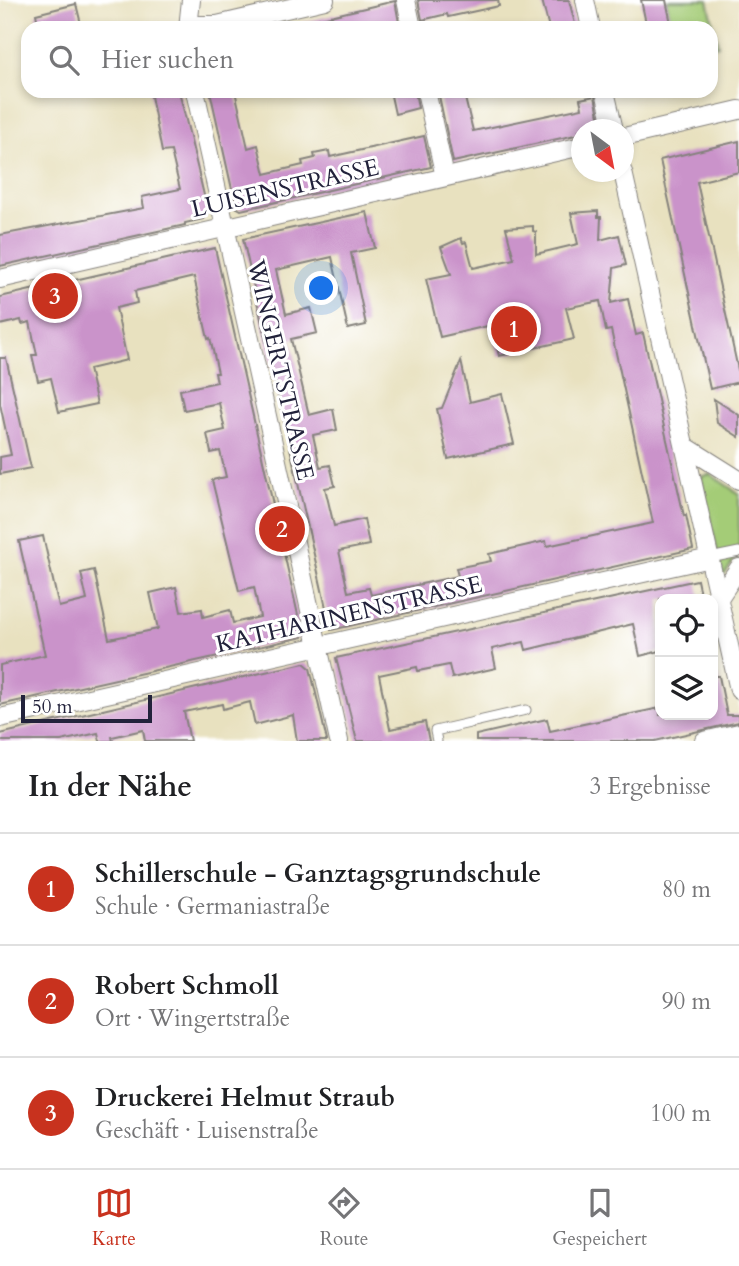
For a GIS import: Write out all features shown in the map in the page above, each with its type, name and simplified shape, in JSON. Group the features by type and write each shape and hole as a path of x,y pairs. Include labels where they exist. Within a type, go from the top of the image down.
{"street":[{"path":"189,21 191,0"},
{"path":"234,21 325,0"},
{"path":"406,0 410,21"},
{"path":"585,0 590,21"},
{"name":"WINGERTSTRASSE","path":"197,98 339,741"},
{"path":"428,98 446,177"},
{"path":"607,98 611,119"},
{"path":"634,135 739,110"},
{"name":"LUISENSTRASSE","path":"0,279 571,149"},
{"path":"625,182 739,690"},
{"path":"684,446 739,480"},
{"name":"KATHARINENSTRASSE","path":"0,718 710,558"},
{"path":"719,598 739,568"},
{"path":"704,741 739,733"}],"lane":[{"path":"710,558 739,552"},
{"path":"437,741 435,731 526,710"}],"green space":[{"path":"666,0 708,0 713,21 670,21"},
{"path":"710,474 739,494 739,553 723,577 701,477"}],"building":[{"path":"418,0 498,0 499,6 422,20"},
{"path":"542,0 569,0 574,21 547,21"},
{"path":"641,0 666,0 670,21 646,21"},
{"path":"395,1 399,21 309,21"},
{"path":"76,4 80,21 38,21 36,14"},
{"path":"151,98 181,98 208,212 203,219 0,266 0,235 144,208 142,197 180,189 171,151 162,152"},
{"path":"212,98 237,98 248,148 258,145 265,174 303,165 302,161 315,158 314,154 329,151 330,157 424,136 431,167 241,210 236,207"},
{"path":"392,98 416,98 418,108 395,114"},
{"path":"439,98 465,98 473,131 582,108 580,99 595,98 600,119 571,119 571,136 453,162"},
{"path":"739,141 739,172 697,182 739,374 739,382 710,389 660,160"},
{"path":"598,211 598,217 601,217 600,240 619,235 626,265 614,268 611,303 628,299 636,335 643,333 693,549 331,630 243,239 367,212 375,248 351,253 366,325 348,329 332,257 276,270 286,314 311,308 317,333 291,339 309,415 333,409 337,430 313,435 320,467 330,465 335,486 325,488 334,526 364,519 369,545 339,551 348,592 369,588 371,595 458,576 456,568 491,561 489,554 546,541 547,546 653,523 611,330 606,331 600,301 566,308 574,339 499,356 492,325 440,337 426,279 451,274 441,247 461,238 463,243 466,242 473,268 514,259 506,228 533,226 533,231 536,232 536,254 578,244 571,213"},
{"path":"215,248 303,637 0,705 0,665 45,655 19,541 43,536 59,607 87,600 81,573 94,570 109,639 158,629 150,593 176,587 181,612 202,609 203,617 230,610 233,623 260,617 254,587 239,591 212,480 226,477 220,451 211,453 207,434 225,430 219,403 184,410 180,390 217,382 215,373 218,373 194,277 135,291 137,303 116,308 127,360 89,369 97,404 59,412 51,378 38,381 32,355 37,355 30,322 22,324 21,320 0,325 0,297"},
{"path":"0,358 6,358 31,468 0,474 0,457 11,455 0,404"},
{"path":"461,361 470,402 502,394 514,444 448,459 437,409 442,408"},
{"path":"714,399 739,415 739,437 717,423"},
{"path":"697,580 700,594 655,594 655,652 640,656 633,624 526,650 524,642 492,649 496,668 452,678 449,665 418,671 417,667 379,675 390,729 425,722 429,741 357,741 336,658"},
{"path":"304,663 310,668 327,741 297,741 293,715 255,725 250,702 223,709 222,704 184,712 190,741 145,741 143,730 112,737 113,741 100,741 98,733 61,741 0,741 0,734"},
{"path":"718,676 727,715 739,715 739,722 655,741 476,741 476,735 547,719 550,731 655,709 655,720 718,720"}],"place":[{"name":"Druckerei Helmut Straub","path":"55,296"},
{"name":"Schillerschule - Ganztagsgrundschule","path":"514,329"},
{"name":"Robert Schmoll","path":"282,529"}]}
